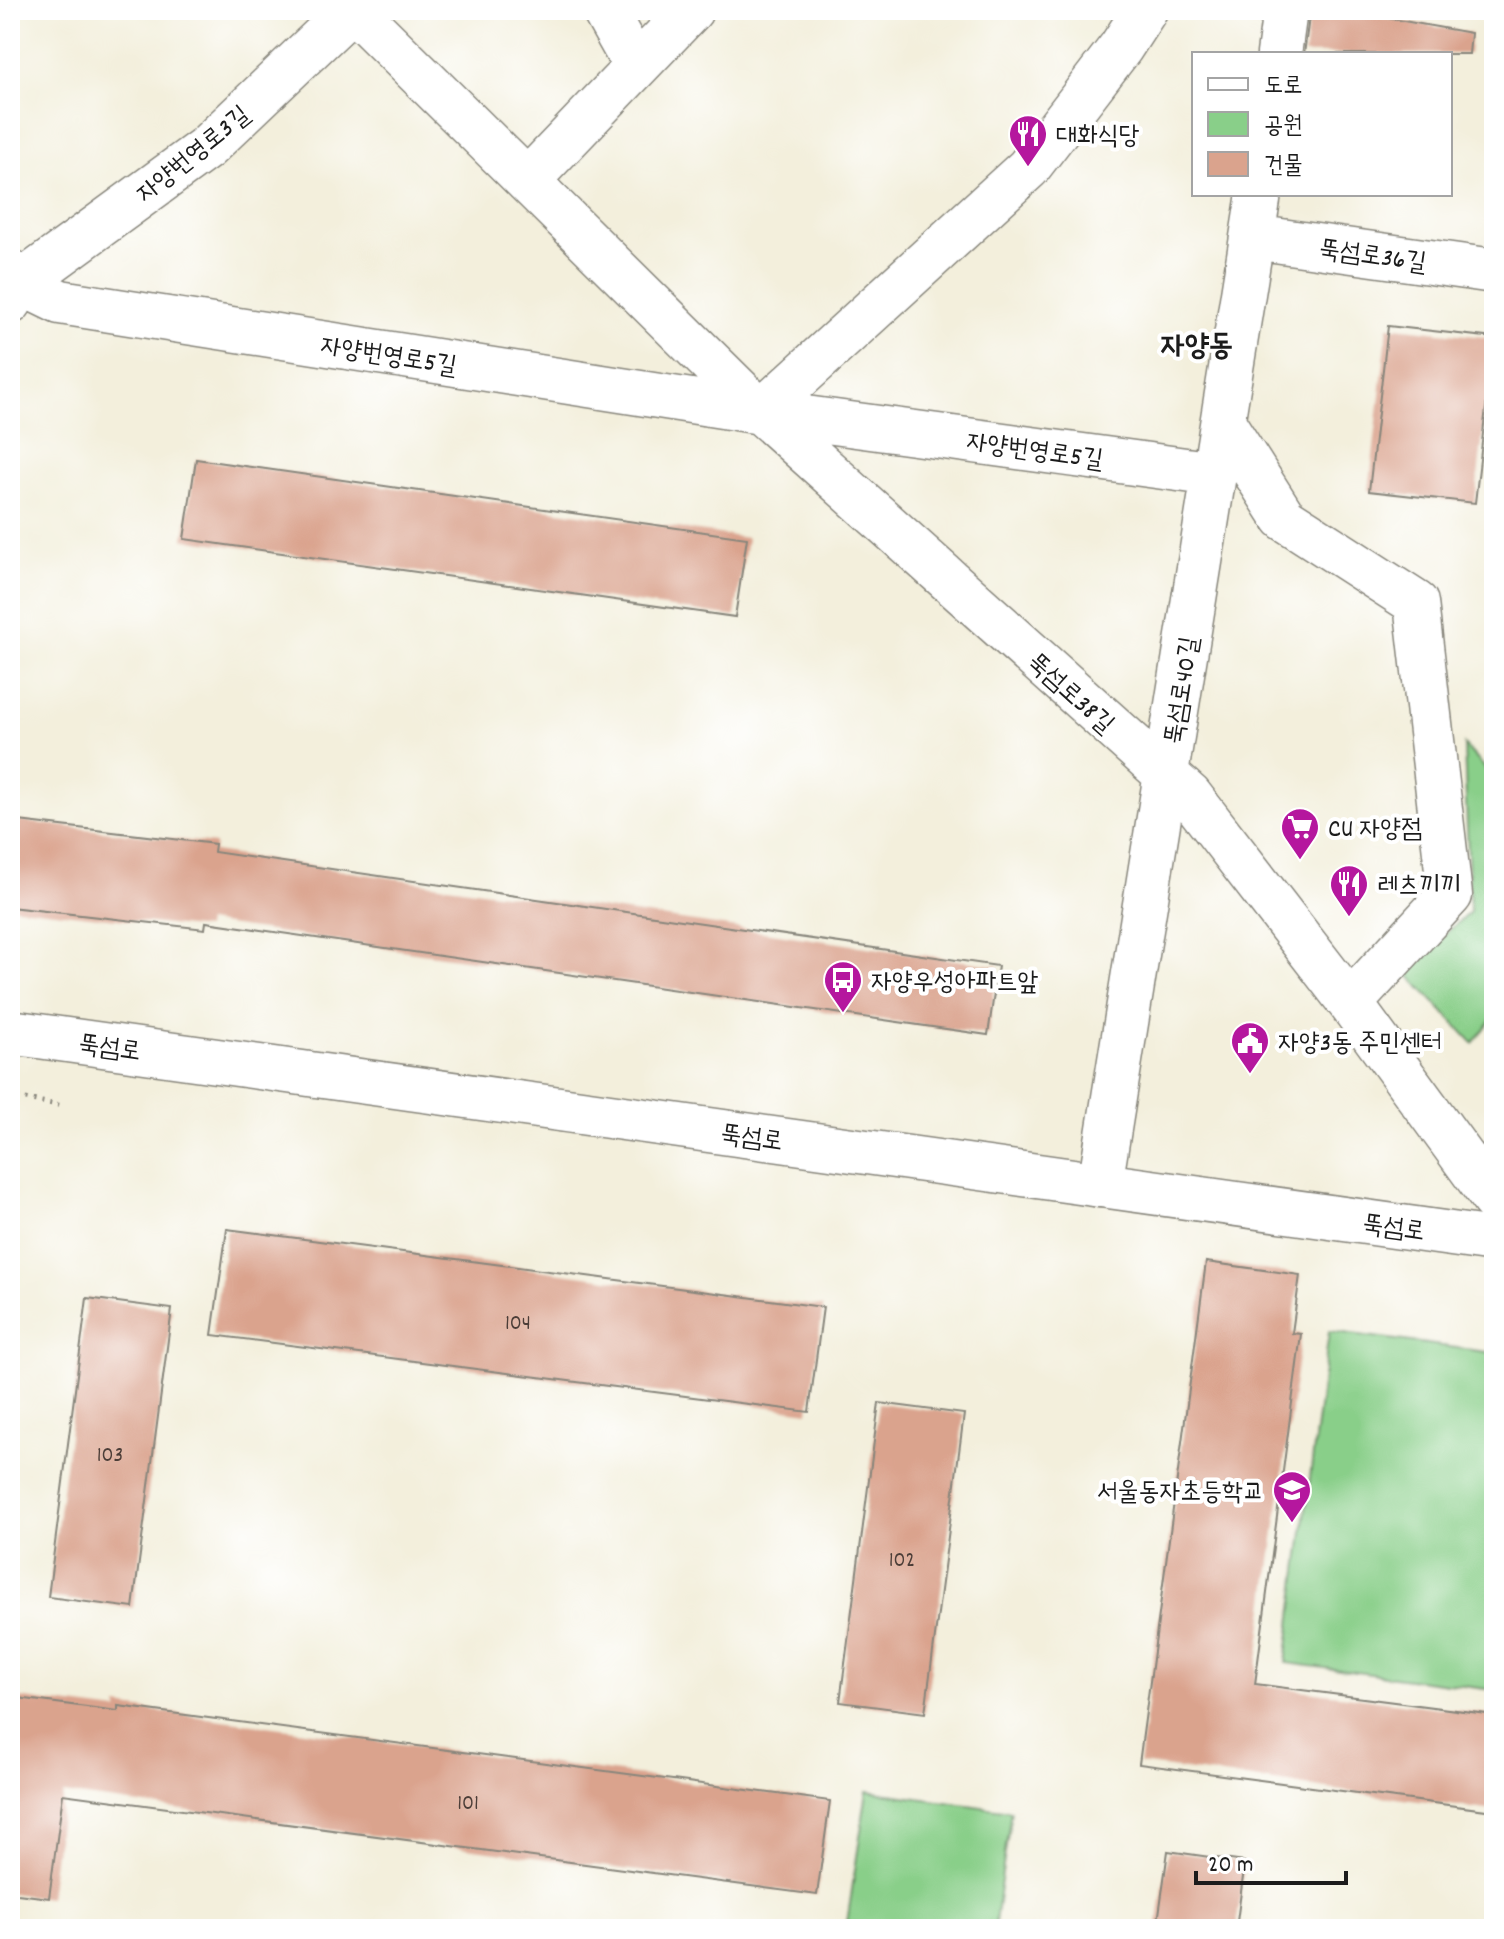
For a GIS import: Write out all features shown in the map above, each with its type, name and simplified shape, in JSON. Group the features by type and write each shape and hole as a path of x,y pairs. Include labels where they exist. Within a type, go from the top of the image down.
{"street":[{"path":"352,10 761,412 1028,168 1121,47 1145,10"},
{"name":"자양번영로3길","path":"14,285 206,148 352,10"},
{"path":"604,10 636,67"},
{"path":"527,181 691,10"},
{"path":"1279,52 1285,10"},
{"name":"뚝섬로40길","path":"1100,1185 1259,196"},
{"name":"뚝섬로36길","path":"1253,237 1494,271"},
{"name":"자양번영로5길","path":"14,285 60,302 761,412 1215,474"},
{"name":"뚝섬로38길","path":"761,412 1190,796 1350,1003 1494,1200"},
{"path":"1223,422 1284,518 1416,603 1450,895 1350,1003"},
{"name":"뚝섬로","path":"10,1032 1494,1240"}],"path":[{"path":"10,1096 63,1106"}],"green space":[{"path":"1464,745 1494,778 1494,1017 1473,1043 1404,970 1470,912"},
{"path":"1329,1331 1494,1353 1494,1690 1286,1663"},
{"path":"867,1791 1011,1811 994,1929 846,1929"}],"building":[{"path":"1310,10 1342,10 1471,33 1469,54 1304,52"},
{"path":"1388,326 1494,338 1475,503 1369,491"},
{"path":"196,459 747,538 735,617 184,539"},
{"path":"10,820 215,844 214,852 998,966 988,1035 206,922 205,929 10,907"},
{"path":"227,1229 823,1307 809,1412 212,1335"},
{"path":"1206,1262 1300,1275 1292,1333 1301,1334 1255,1684 1494,1715 1494,1811 1139,1764"},
{"path":"87,1298 172,1309 133,1608 48,1597"},
{"path":"879,1403 964,1414 925,1713 840,1702"},
{"path":"10,1697 118,1711 118,1706 830,1801 817,1895 63,1794 49,1898 10,1893"},
{"path":"1168,1851 1245,1862 1236,1929 1157,1929"}],"place":[{"name":"대화식당","path":"1028,168"},
{"name":"CU 자양점","path":"1300,861"},
{"name":"레츠끼끼","path":"1349,918"},
{"name":"자양우성아파트앞","path":"843,1014"},
{"name":"자양3동 주민센터","path":"1250,1075"},
{"name":"서울동자초등학교","path":"1292,1524"}],"district":[{"name":"자양동","path":"1197,344"}]}
